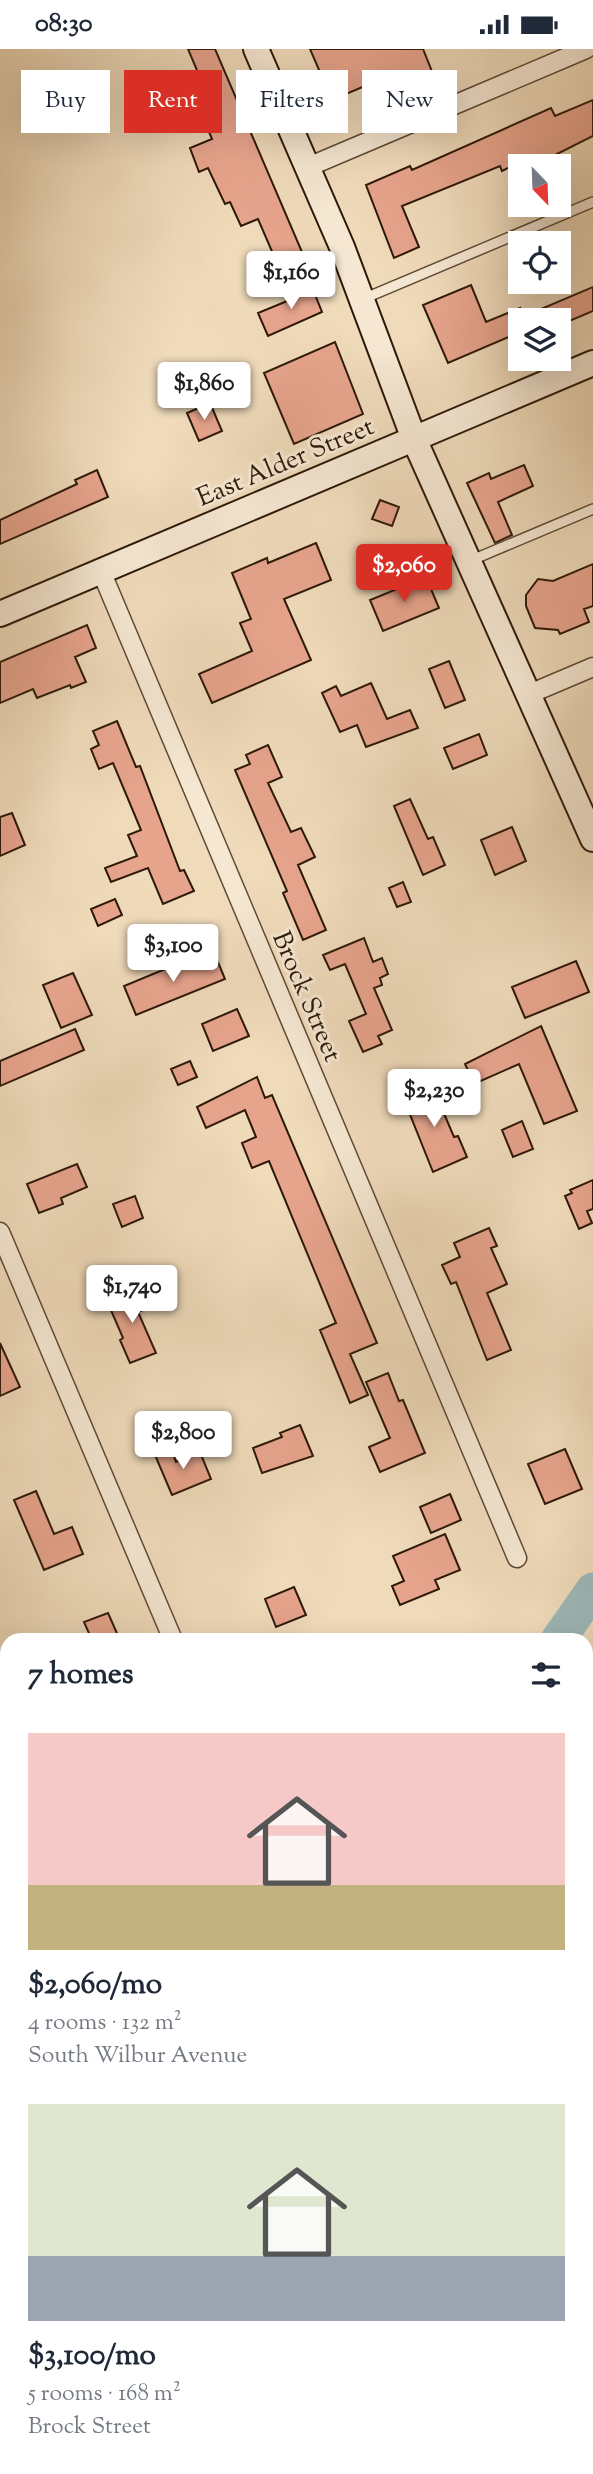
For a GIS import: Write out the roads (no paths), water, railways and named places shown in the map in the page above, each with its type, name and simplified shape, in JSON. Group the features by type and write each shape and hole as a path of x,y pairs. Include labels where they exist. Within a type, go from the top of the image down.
{"main road":[{"path":"256,49 362,300 414,439 593,837"},
{"name":"East Alder Street","path":"0,614 593,363"}],"street":[{"path":"308,167 586,49"},
{"name":"Brock Street","path":"101,571 517,1557"},
{"path":"527,695 593,667"},
{"path":"0,1232 170,1633"}],"lane":[{"path":"362,300 593,202"},
{"path":"468,562 593,509"}],"waterway":[{"path":"563,1633 593,1590"}]}
